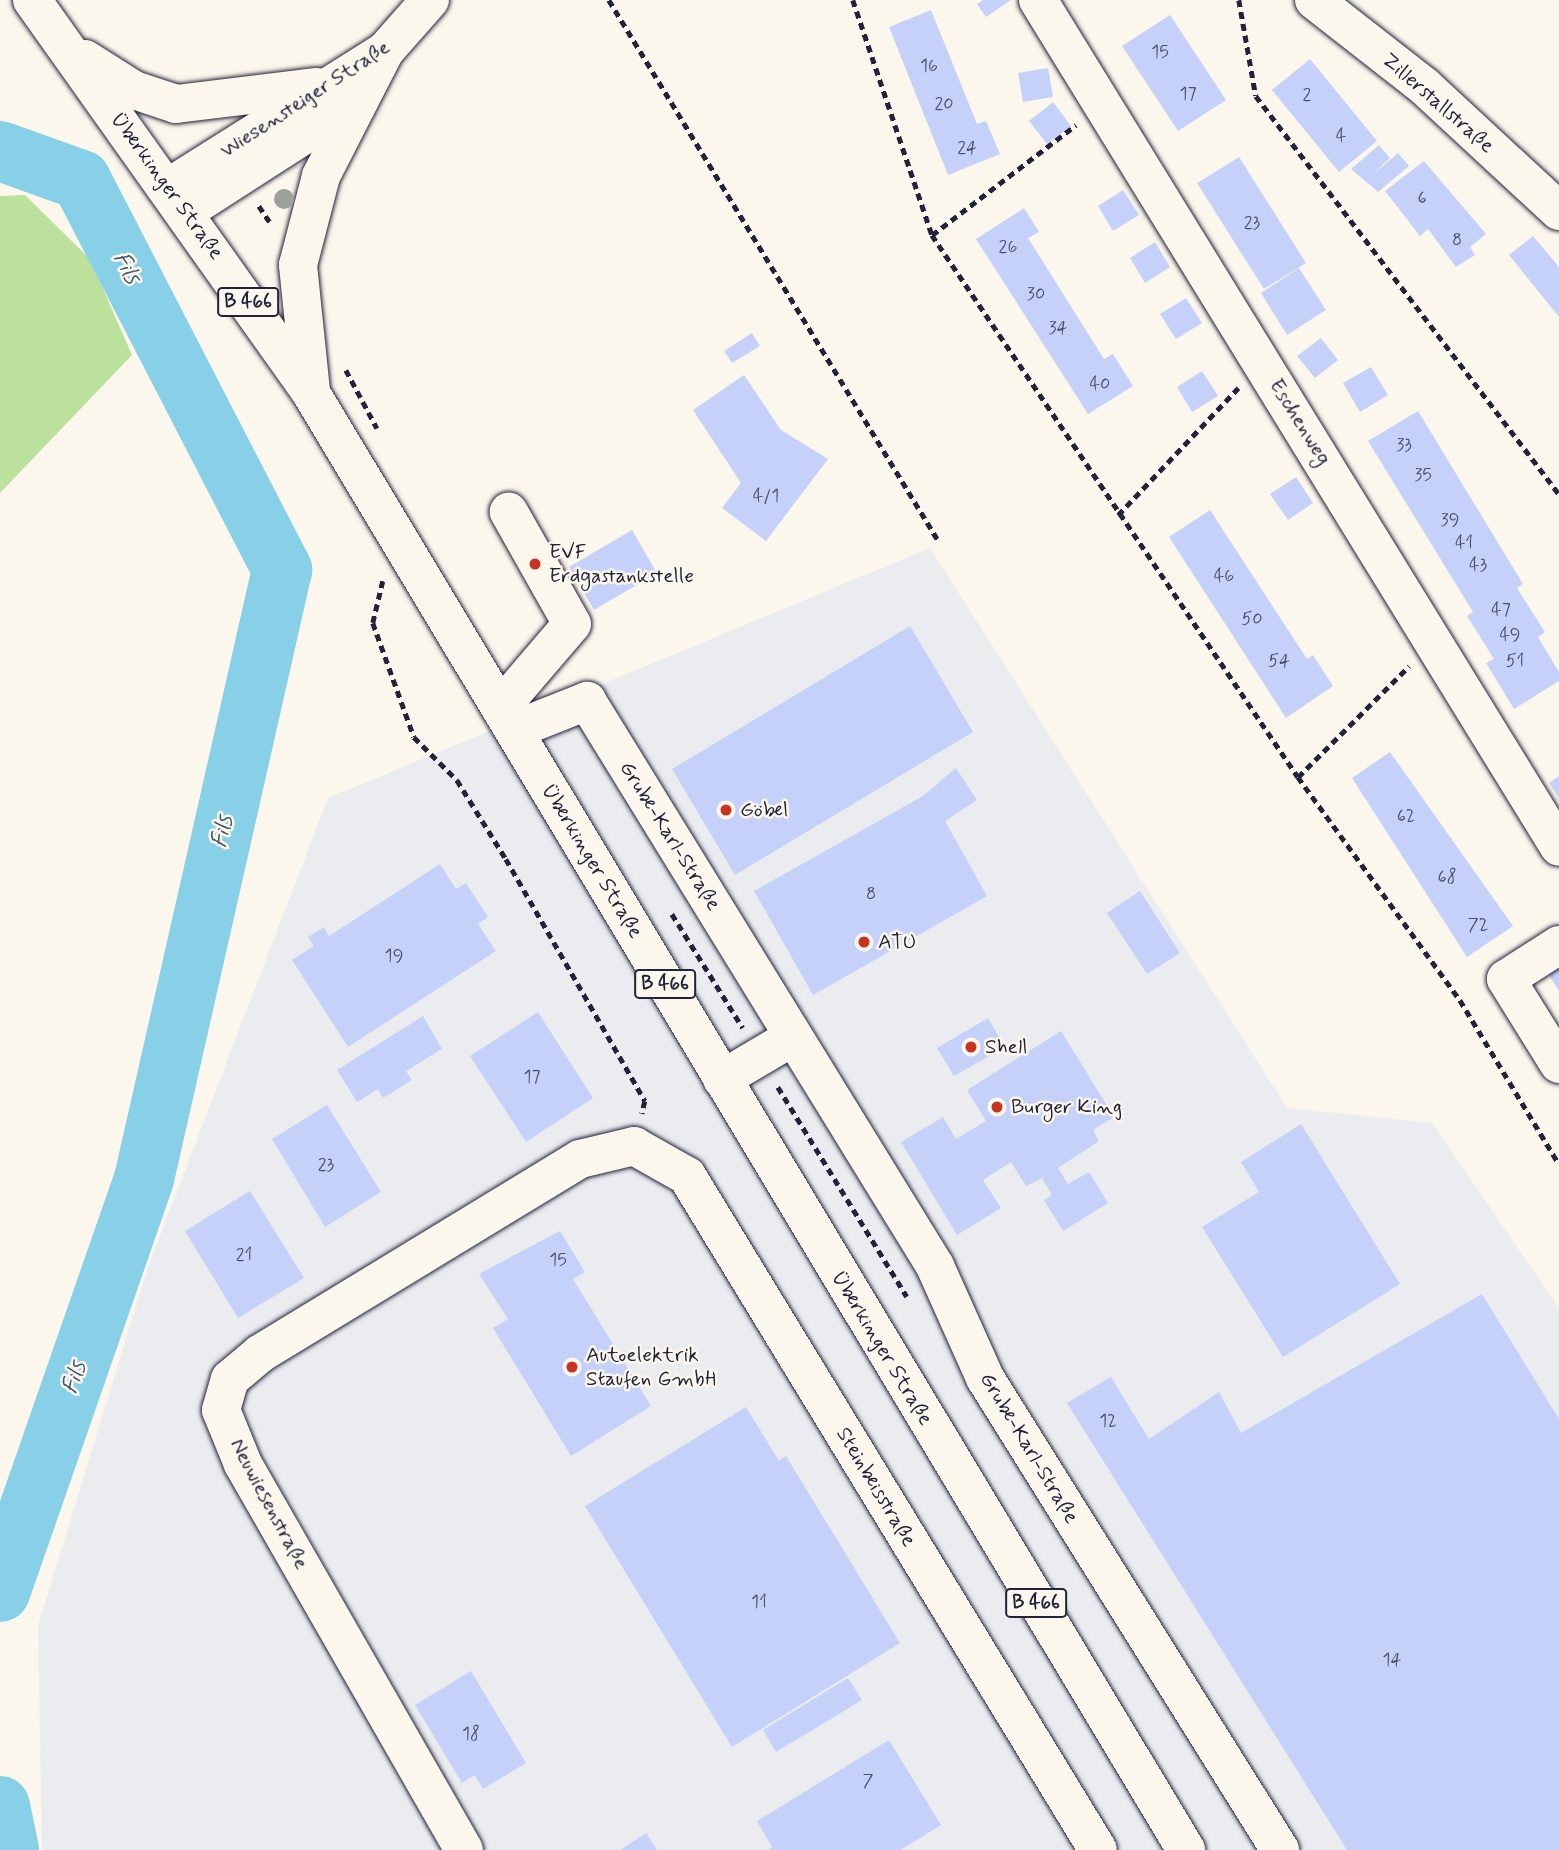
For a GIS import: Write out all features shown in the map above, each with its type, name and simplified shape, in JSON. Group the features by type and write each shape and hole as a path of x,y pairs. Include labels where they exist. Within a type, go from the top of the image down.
{"street":[{"name":"Überkinger Straße","path":"32,0 178,199 311,393 1186,1850"},
{"name":"Wiesensteiger Straße","path":"178,199 345,92 430,0"},
{"name":"Eschenweg","path":"1038,0 1105,103 1435,639 1559,847"},
{"name":"Zillerstallstraße","path":"1314,0 1424,86 1559,211"},
{"path":"64,44 134,90 176,104 345,92 298,265 311,393"},
{"path":"508,719 572,624 509,512"},
{"name":"Grube-Karl-Straße","path":"508,719 587,701 935,1266 985,1378 1280,1850"},
{"path":"1559,944 1506,979 1559,1064"},
{"path":"722,1079 793,1037"},
{"name":"Neuwiesenstraße","path":"464,1850 243,1464 221,1410 230,1379 261,1353 580,1159 634,1146"},
{"name":"Steinbeisstraße","path":"634,1146 687,1176 1098,1850"}],"path":[{"path":"609,0 938,540"},
{"path":"853,0 932,235 1118,515 1298,777 1460,1000 1559,1164"},
{"path":"1239,0 1256,96 1559,494"},
{"path":"932,235 1105,103"},
{"path":"1118,515 1262,362"},
{"path":"395,533 373,623 414,737 457,780 645,1101 634,1146"},
{"path":"1298,777 1435,639"}],"shaded area":[{"path":"930,548 1287,1108 1432,1123 1559,1308 1559,1850 42,1850 38,1626 148,1267 328,798"}],"green space":[{"path":"25,195 90,259 132,355 0,493 0,196"}],"building":[{"path":"983,0 1011,0 986,17 977,4"},
{"path":"931,10 977,124 986,121 1000,154 948,175 889,27"},
{"path":"1170,15 1226,100 1178,131 1122,46"},
{"path":"1310,59 1377,141 1339,172 1272,90"},
{"path":"1048,68 1053,97 1023,102 1018,73"},
{"path":"1053,102 1071,126 1047,144 1029,121"},
{"path":"1379,145 1390,158 1370,177 1398,153 1409,166 1378,192 1351,169"},
{"path":"1239,157 1306,263 1264,289 1197,183"},
{"path":"1424,161 1486,234 1470,247 1475,255 1456,267 1428,229 1420,236 1385,191"},
{"path":"1123,190 1139,215 1113,231 1098,206"},
{"path":"1024,208 1039,232 1028,238 1104,359 1113,354 1133,386 1088,414 976,239"},
{"path":"1533,236 1559,267 1559,317 1509,255"},
{"path":"1155,242 1170,267 1145,283 1130,258"},
{"path":"1299,268 1326,310 1287,335 1261,293"},
{"path":"1186,298 1202,323 1176,339 1160,314"},
{"path":"752,333 760,346 732,363 724,351"},
{"path":"1321,338 1338,360 1315,378 1297,356"},
{"path":"1371,367 1388,395 1360,412 1343,383"},
{"path":"1202,371 1218,396 1192,412 1177,387"},
{"path":"744,375 781,430 828,459 766,541 722,508 741,483 693,410"},
{"path":"1418,411 1523,584 1517,588 1545,632 1538,637 1559,672 1559,681 1514,709 1486,663 1494,659 1467,616 1473,612 1368,441"},
{"path":"1296,477 1313,503 1288,520 1270,494"},
{"path":"1210,510 1307,659 1313,655 1333,686 1286,718 1169,537"},
{"path":"632,530 657,573 594,610 569,567"},
{"path":"910,626 973,732 735,875 672,769"},
{"path":"1390,752 1513,926 1467,957 1352,778"},
{"path":"956,768 977,800 945,821 987,896 813,995 754,891 923,796"},
{"path":"1559,776 1559,798 1549,783"},
{"path":"440,864 456,889 466,883 488,917 478,924 496,951 348,1047 292,960 314,946 308,937 324,927 329,936"},
{"path":"1140,891 1180,953 1147,974 1107,913"},
{"path":"1559,956 1559,991 1543,966"},
{"path":"538,1012 593,1098 526,1142 470,1056"},
{"path":"423,1016 442,1049 406,1071 412,1080 383,1098 378,1089 357,1102 337,1070"},
{"name":"Shell","path":"988,1018 1005,1047 954,1076 937,1048"},
{"path":"1061,1031 1114,1117 1093,1130 1099,1141 1058,1168 1068,1184 1089,1172 1108,1203 1063,1231 1044,1200 1052,1195 1042,1178 1026,1186 1011,1162 983,1180 1001,1208 957,1235 901,1142 943,1117 956,1139 986,1121 967,1090"},
{"path":"327,1105 381,1192 325,1227 272,1139"},
{"path":"1301,1124 1400,1284 1283,1357 1202,1227 1259,1192 1241,1162"},
{"path":"250,1191 304,1278 238,1318 185,1231"},
{"name":"Autoelektrik Staufen GmbH","path":"560,1231 585,1272 573,1279 651,1406 571,1456 493,1328 508,1319 479,1274"},
{"path":"1482,1294 1559,1419 1559,1850 1347,1850 1067,1403 1111,1377 1149,1439 1219,1392 1241,1433"},
{"path":"746,1407 779,1461 786,1456 900,1643 732,1747 585,1506"},
{"path":"471,1671 526,1763 483,1789 475,1775 462,1783 415,1705"},
{"path":"848,1678 862,1700 776,1752 763,1730"},
{"path":"889,1740 941,1825 900,1850 768,1850 772,1847 757,1821"},
{"path":"646,1833 657,1850 620,1850"}],"waterway":[{"name":"Fils","path":"0,151 81,180 282,570 144,1179 0,1592"},
{"name":"Fils","path":"0,1806 9,1850"}],"place":[{"name":"EVF Erdgastankstelle","path":"535,564"},
{"name":"Göbel","path":"726,810"},
{"name":"ATU","path":"864,942"},
{"name":"Shell","path":"971,1047"},
{"name":"Burger King","path":"997,1107"},
{"name":"Autoelektrik Staufen GmbH","path":"572,1367"}]}
